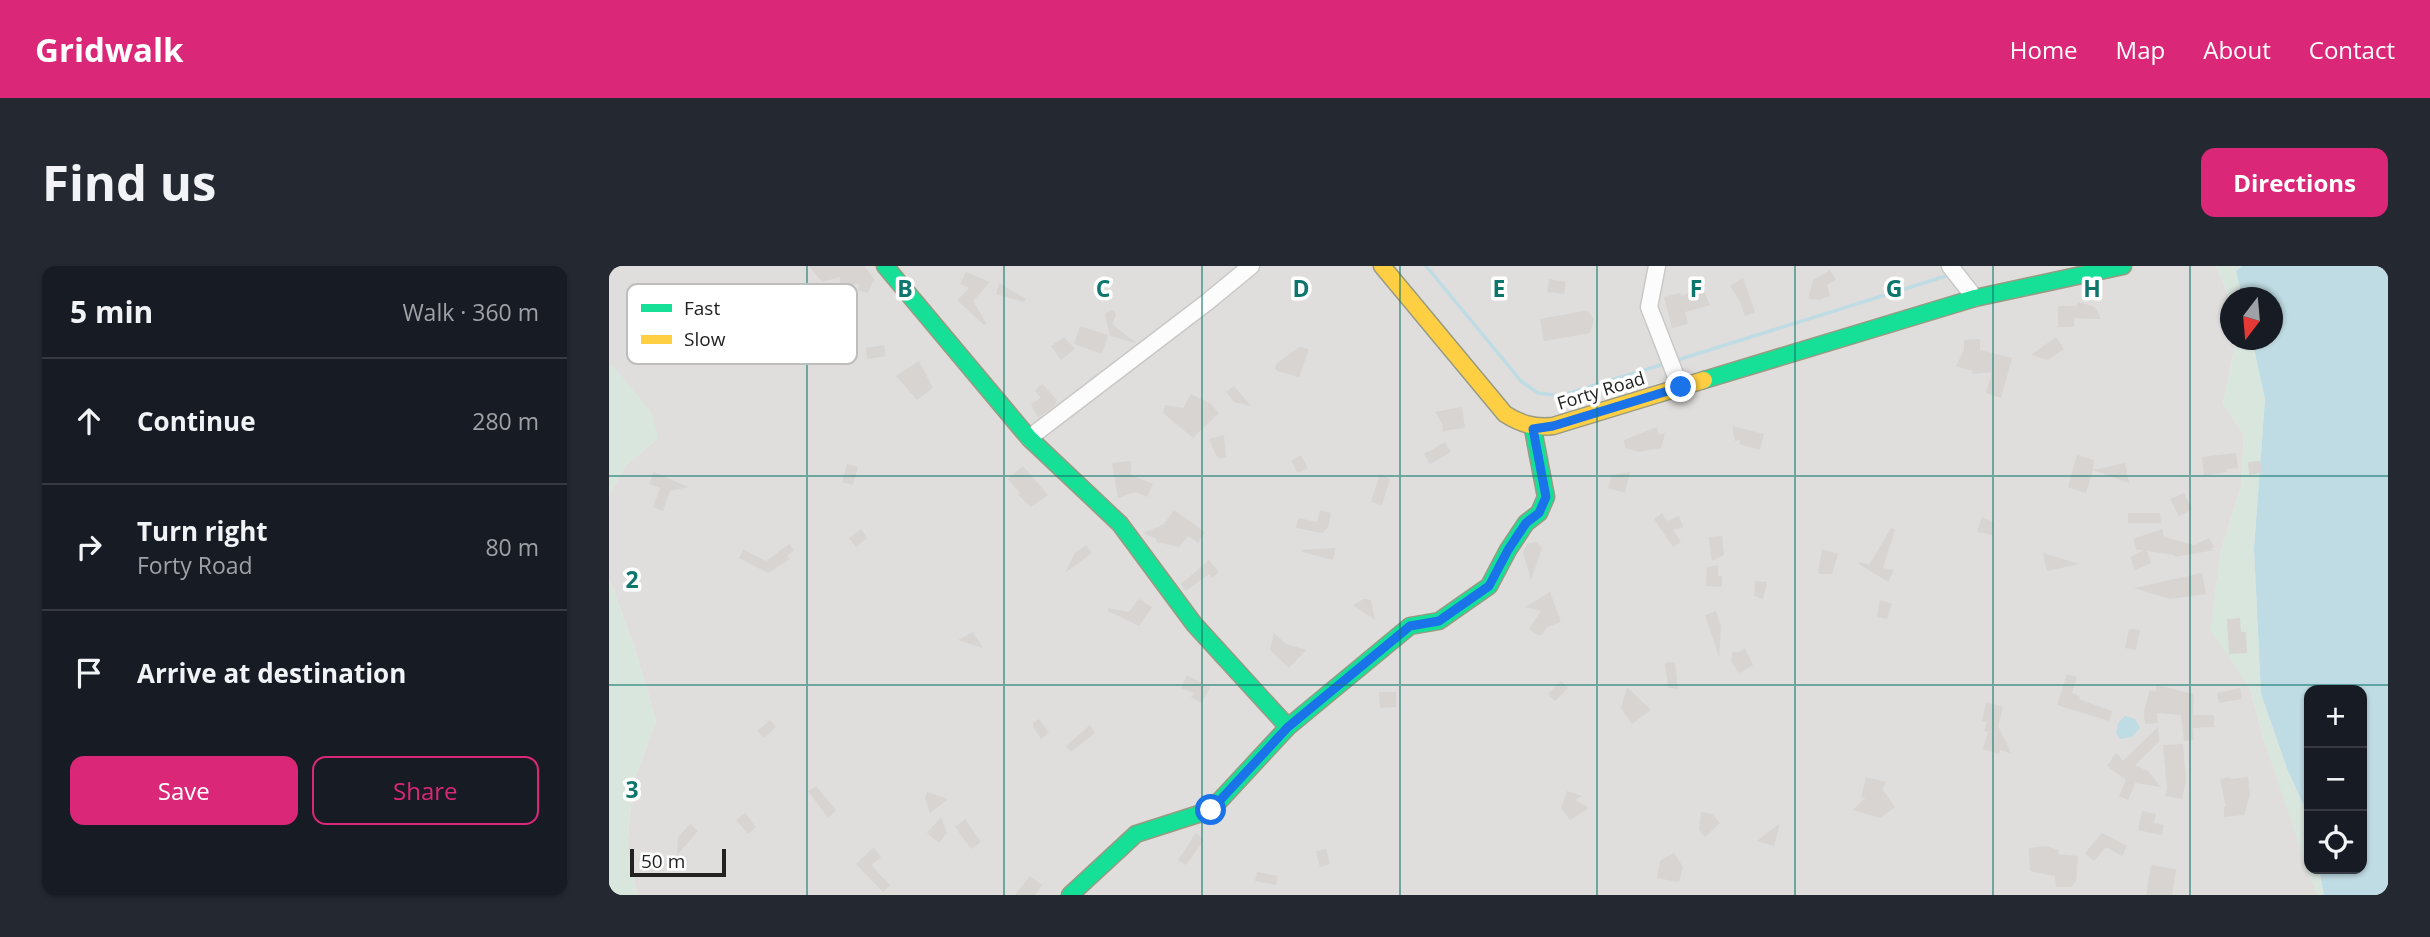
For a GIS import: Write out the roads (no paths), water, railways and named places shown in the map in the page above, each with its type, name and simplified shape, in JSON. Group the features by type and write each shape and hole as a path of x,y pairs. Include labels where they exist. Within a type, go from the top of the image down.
{"street":[{"path":"885,266 1029,438 1120,524 1194,624 1288,727"},
{"path":"1029,438 1251,266"},
{"path":"1070,895 1136,834 1211,810 1288,727 1410,626 1439,621 1489,586 1526,523 1539,513 1546,497 1533,429 1505,414 1382,266"},
{"path":"1657,266 1649,307 1681,387"},
{"path":"1950,266 1975,298"},
{"name":"Forty Road","path":"1533,429 1553,426 1975,298 2123,266"}],"water":[{"path":"2242,266 2388,266 2388,895 2324,895 2320,874 2367,874 2367,685 2304,685 2304,806 2288,771 2261,694 2254,549 2265,399 2254,350 2283,350 2283,287 2240,287 2236,271"},
{"path":"2125,716 2135,719 2140,728 2132,737 2120,739 2116,733 2118,723"}],"waterway":[{"path":"1426,266 1521,381 1538,393 1560,396 1667,363"},
{"path":"1674,361 1946,276"}]}
